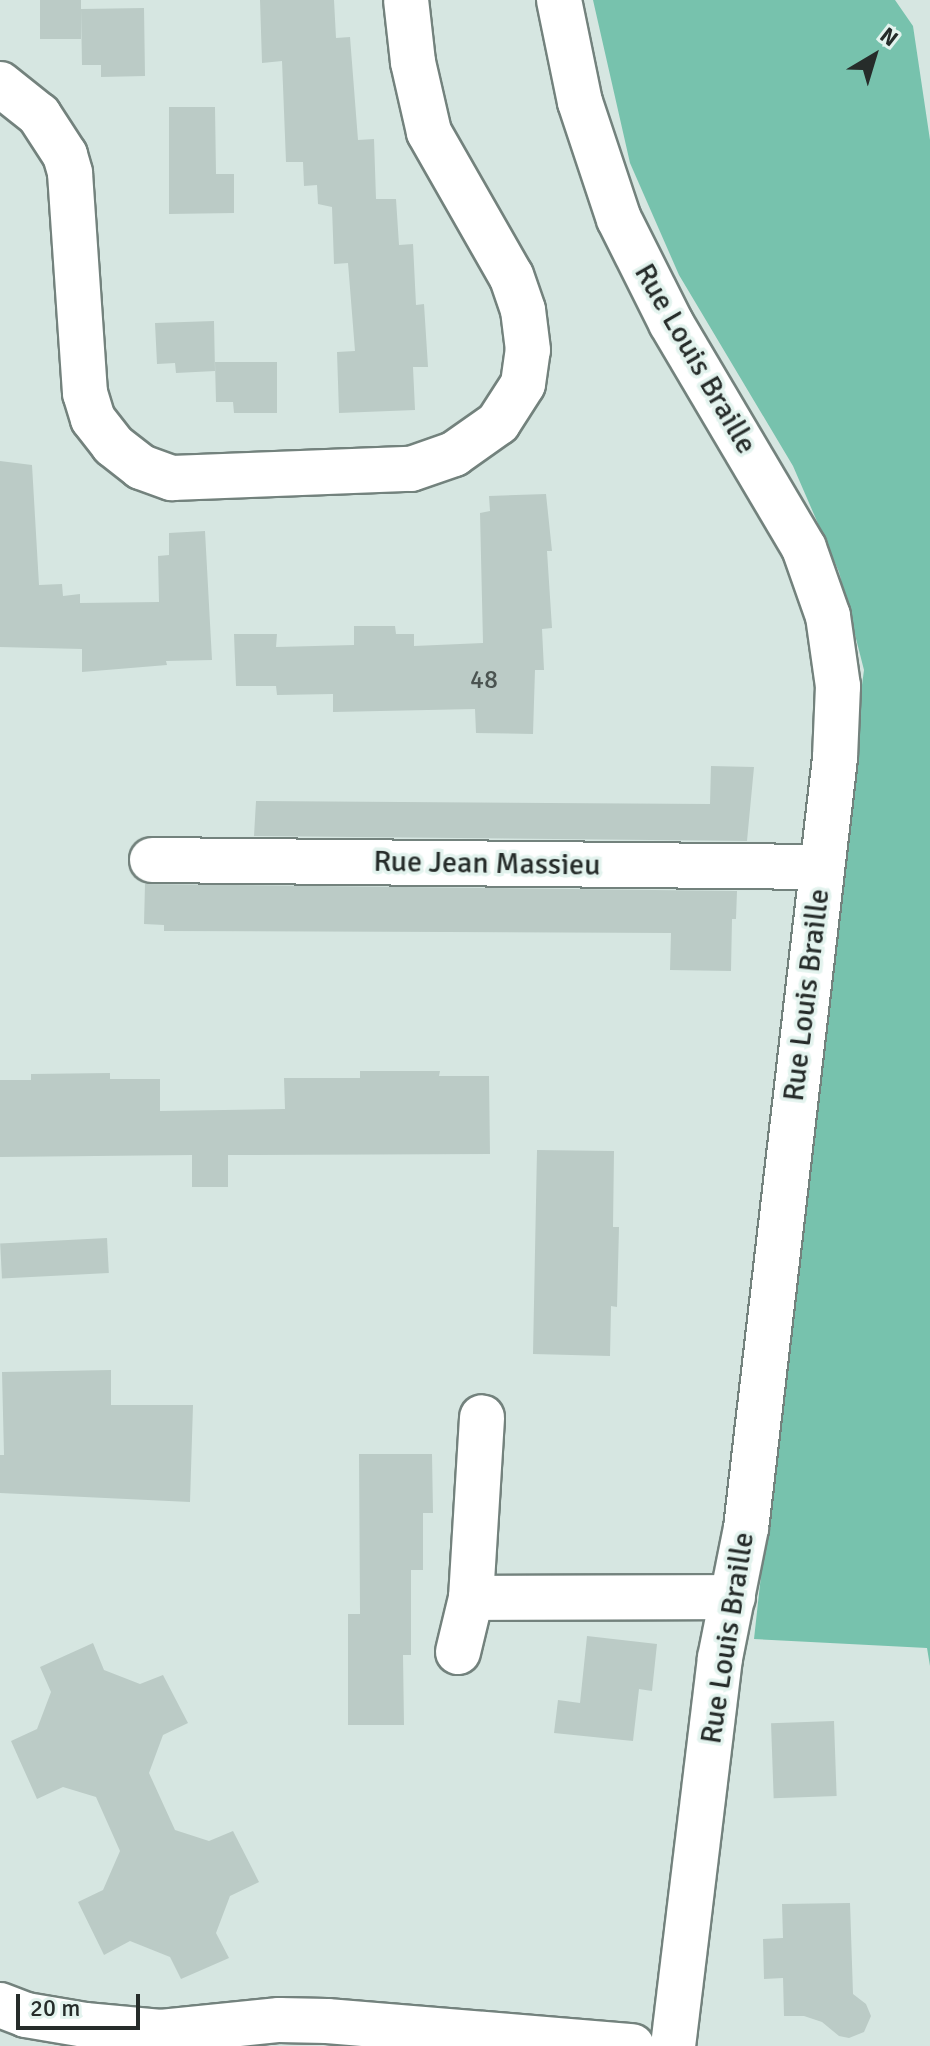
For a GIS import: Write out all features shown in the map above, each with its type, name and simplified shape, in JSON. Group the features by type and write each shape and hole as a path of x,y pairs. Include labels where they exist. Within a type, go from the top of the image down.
{"street":[{"path":"0,84 39,115 65,155 70,173 85,393 93,419 113,445 141,467 172,478 411,469 454,454 498,423 523,384 528,350 523,310 511,276 429,132 418,92 406,0"},
{"name":"Rue Louis Braille","path":"559,0 580,102 623,230 671,323 785,512 809,560 828,616 837,674 837,720 822,867 746,1528 720,1658 673,2046"},
{"name":"Rue Jean Massieu","path":"152,860 822,867"},
{"path":"458,1652 471,1598 482,1417"},
{"path":"471,1598 733,1597"},
{"path":"0,2005 26,2015 161,2032 279,2020 327,2021 632,2046"}],"green space":[{"path":"593,0 895,0 913,26 930,140 930,1666 927,1648 754,1639 846,805 864,670 839,572 793,466 679,275 630,163"}],"building":[{"path":"40,0 81,0 81,39 40,39"},
{"path":"260,0 334,0 336,38 350,37 358,140 374,139 376,199 396,199 399,245 413,244 416,305 424,304 428,367 413,367 415,410 339,413 337,352 355,351 348,263 334,264 332,207 318,204 317,185 304,186 303,162 286,162 282,61 262,63"},
{"path":"144,8 145,76 101,77 101,65 82,65 81,9"},
{"path":"169,107 215,107 216,174 234,174 234,213 169,214"},
{"path":"214,321 215,371 176,373 175,363 157,364 155,323"},
{"path":"215,362 277,362 277,413 234,413 233,402 216,402"},
{"path":"0,461 32,465 39,585 62,584 63,596 80,594 80,603 159,602 158,556 169,555 169,533 205,531 212,660 166,661 167,665 82,672 82,649 0,647"},
{"path":"546,494 552,551 547,551 552,628 542,629 544,670 535,670 533,734 476,733 475,709 333,712 333,694 277,695 276,686 236,686 234,634 277,634 276,647 354,645 354,626 395,626 396,634 414,634 414,646 483,643 480,513 490,511 489,496"},
{"path":"711,766 754,767 747,841 254,836 256,801 710,804"},
{"path":"145,884 737,891 736,919 732,919 731,971 670,970 671,933 164,931 164,925 144,924"},
{"path":"360,1071 440,1071 439,1076 489,1076 490,1154 228,1155 228,1187 192,1187 192,1155 0,1157 0,1080 31,1080 31,1074 110,1073 110,1079 160,1079 160,1111 285,1109 284,1078 360,1078"},
{"path":"537,1150 614,1151 613,1227 619,1227 617,1307 611,1306 610,1356 533,1354"},
{"path":"107,1238 109,1273 2,1279 0,1244"},
{"path":"111,1370 111,1405 193,1405 190,1502 0,1493 0,1455 4,1455 2,1372"},
{"path":"359,1454 432,1454 433,1513 423,1513 423,1570 411,1570 411,1655 403,1655 404,1725 348,1725 348,1614 360,1614"},
{"path":"587,1636 657,1644 652,1691 639,1689 633,1741 554,1733 558,1700 580,1703"},
{"path":"93,1643 104,1670 140,1684 163,1675 188,1723 163,1735 149,1773 175,1830 209,1841 233,1831 259,1882 230,1896 216,1933 229,1958 181,1979 170,1957 130,1941 104,1955 78,1902 103,1890 120,1851 96,1797 63,1787 37,1799 11,1741 37,1729 51,1692 40,1667"},
{"path":"834,1721 837,1796 774,1798 771,1723"},
{"path":"850,1903 853,1994 866,2004 871,2016 864,2032 849,2038 839,2036 822,2022 804,2016 784,2016 783,1978 764,1979 763,1939 783,1938 782,1904"}]}
